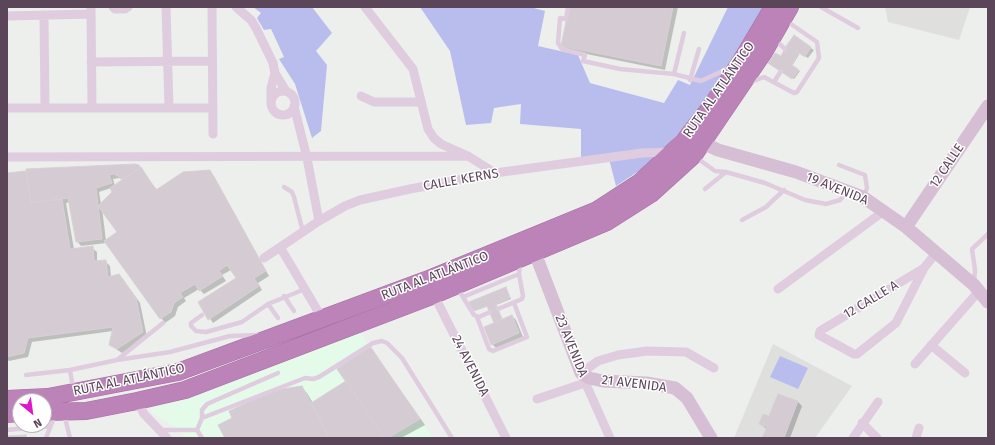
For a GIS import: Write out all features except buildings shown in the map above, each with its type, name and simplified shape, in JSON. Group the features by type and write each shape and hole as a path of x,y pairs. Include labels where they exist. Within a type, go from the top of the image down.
{"highway":[{"name":"RUTA AL ATLÁNTICO","path":"54,415 137,401 185,390 434,295 460,291 525,262 628,210 651,194 698,149 775,34 784,8"},
{"name":"RUTA AL ATLÁNTICO","path":"7,401 48,397 178,372 281,326 322,318 514,245 597,210 640,182 674,152 712,105 741,62 784,8"}],"street":[{"path":"113,7 115,9 125,9 128,7"},
{"path":"166,7 168,108"},
{"path":"212,7 213,134"},
{"path":"236,7 251,20 273,63 275,73 286,91 293,97 319,221"},
{"path":"365,7 414,69 428,129 434,138 441,144 468,156 495,173"},
{"path":"7,16 44,15 91,11 92,108"},
{"path":"44,15 45,108"},
{"path":"91,62 212,61"},
{"path":"275,73 271,88 273,109 280,115 298,124"},
{"path":"271,100 277,93 286,91"},
{"path":"361,96 374,102 421,102"},
{"path":"280,115 289,113 294,106"},
{"name":"12 CALLE","path":"906,227 988,106"},
{"path":"7,108 213,108"},
{"name":"19 AVENIDA","path":"698,149 718,150 796,172 863,197 906,227 976,288 988,302"},
{"name":"CALLE KERNS","path":"264,258 319,221 345,206 360,200 495,173 642,153 674,152"},
{"path":"7,157 307,158 468,156"},
{"path":"778,289 884,211"},
{"path":"280,247 322,318"},
{"path":"924,268 936,253"},
{"name":"23 AVENIDA","path":"525,262 583,378 610,438"},
{"name":"12 CALLE A","path":"924,268 896,323 854,354 819,335 818,332 924,268"},
{"path":"915,364 976,288"},
{"name":"24 AVENIDA","path":"434,295 506,438"},
{"path":"931,345 965,373"},
{"path":"537,399 583,378 598,361 618,355 647,350 686,352 714,368"},
{"name":"21 AVENIDA","path":"583,378 603,381 646,383 675,388 687,398 711,438"},
{"path":"137,401 144,414 166,438"},
{"path":"853,438 878,402"},
{"path":"862,423 877,438"},
{"path":"916,438 919,428"}],"lane":[{"path":"568,7 566,19 560,18 558,43 562,49 585,55 583,61 638,72 682,75 690,80 701,81 706,80 741,62"},
{"path":"821,7 858,28"},
{"path":"739,89 750,82 764,77 794,93 797,92 819,58 817,42 788,22 784,8"},
{"path":"674,74 684,33"},
{"path":"775,34 775,42 785,49"},
{"path":"690,80 699,49"},
{"path":"774,82 781,71"},
{"path":"698,149 715,170 784,190 805,200 826,204 840,200 847,191"},
{"path":"840,165 865,176 868,188 863,197"},
{"path":"705,189 726,172"},
{"path":"284,187 292,192 303,232"},
{"path":"742,220 766,207 784,190"},
{"path":"976,288 972,249 988,234"},
{"path":"498,310 520,301 523,296 525,262"},
{"path":"202,315 191,323 196,331 206,332 242,322 268,304 284,296 305,289"},
{"path":"460,291 474,316 477,317 489,349 493,351 528,337 514,303"},
{"path":"284,296 294,311"},
{"path":"26,375 70,370 117,360 170,352 230,336 281,326 268,304"},
{"path":"477,317 490,312"},
{"path":"117,360 163,323"},
{"path":"202,418 305,378 312,379 373,342 382,341 387,343 402,358 452,438"},
{"path":"70,370 75,392"},
{"path":"197,430 202,418 202,410 207,404 278,373"},
{"path":"7,430 54,415"},
{"path":"46,438 54,415"},
{"path":"54,415 70,438"},
{"path":"160,430 197,430"},
{"path":"197,430 202,438"}],"shaded area":[{"path":"253,7 312,7 332,33 316,51 327,65 321,131 312,138 295,84 279,59 284,57 271,29 264,30 257,18 261,13"},
{"path":"420,7 530,7 545,11 538,46 578,55 590,83 664,103 678,80 690,85 728,7 767,7 694,116 664,149 642,169 616,186 608,155 581,159 581,129 520,124 521,104 494,108 491,123 466,125 450,51"},
{"path":"885,7 970,7 959,40 888,22"},
{"path":"357,329 433,438 185,438 179,430 151,412 151,405"},
{"path":"773,344 852,386 815,438 734,438"},
{"path":"780,356 808,368 798,389 770,377"}]}
